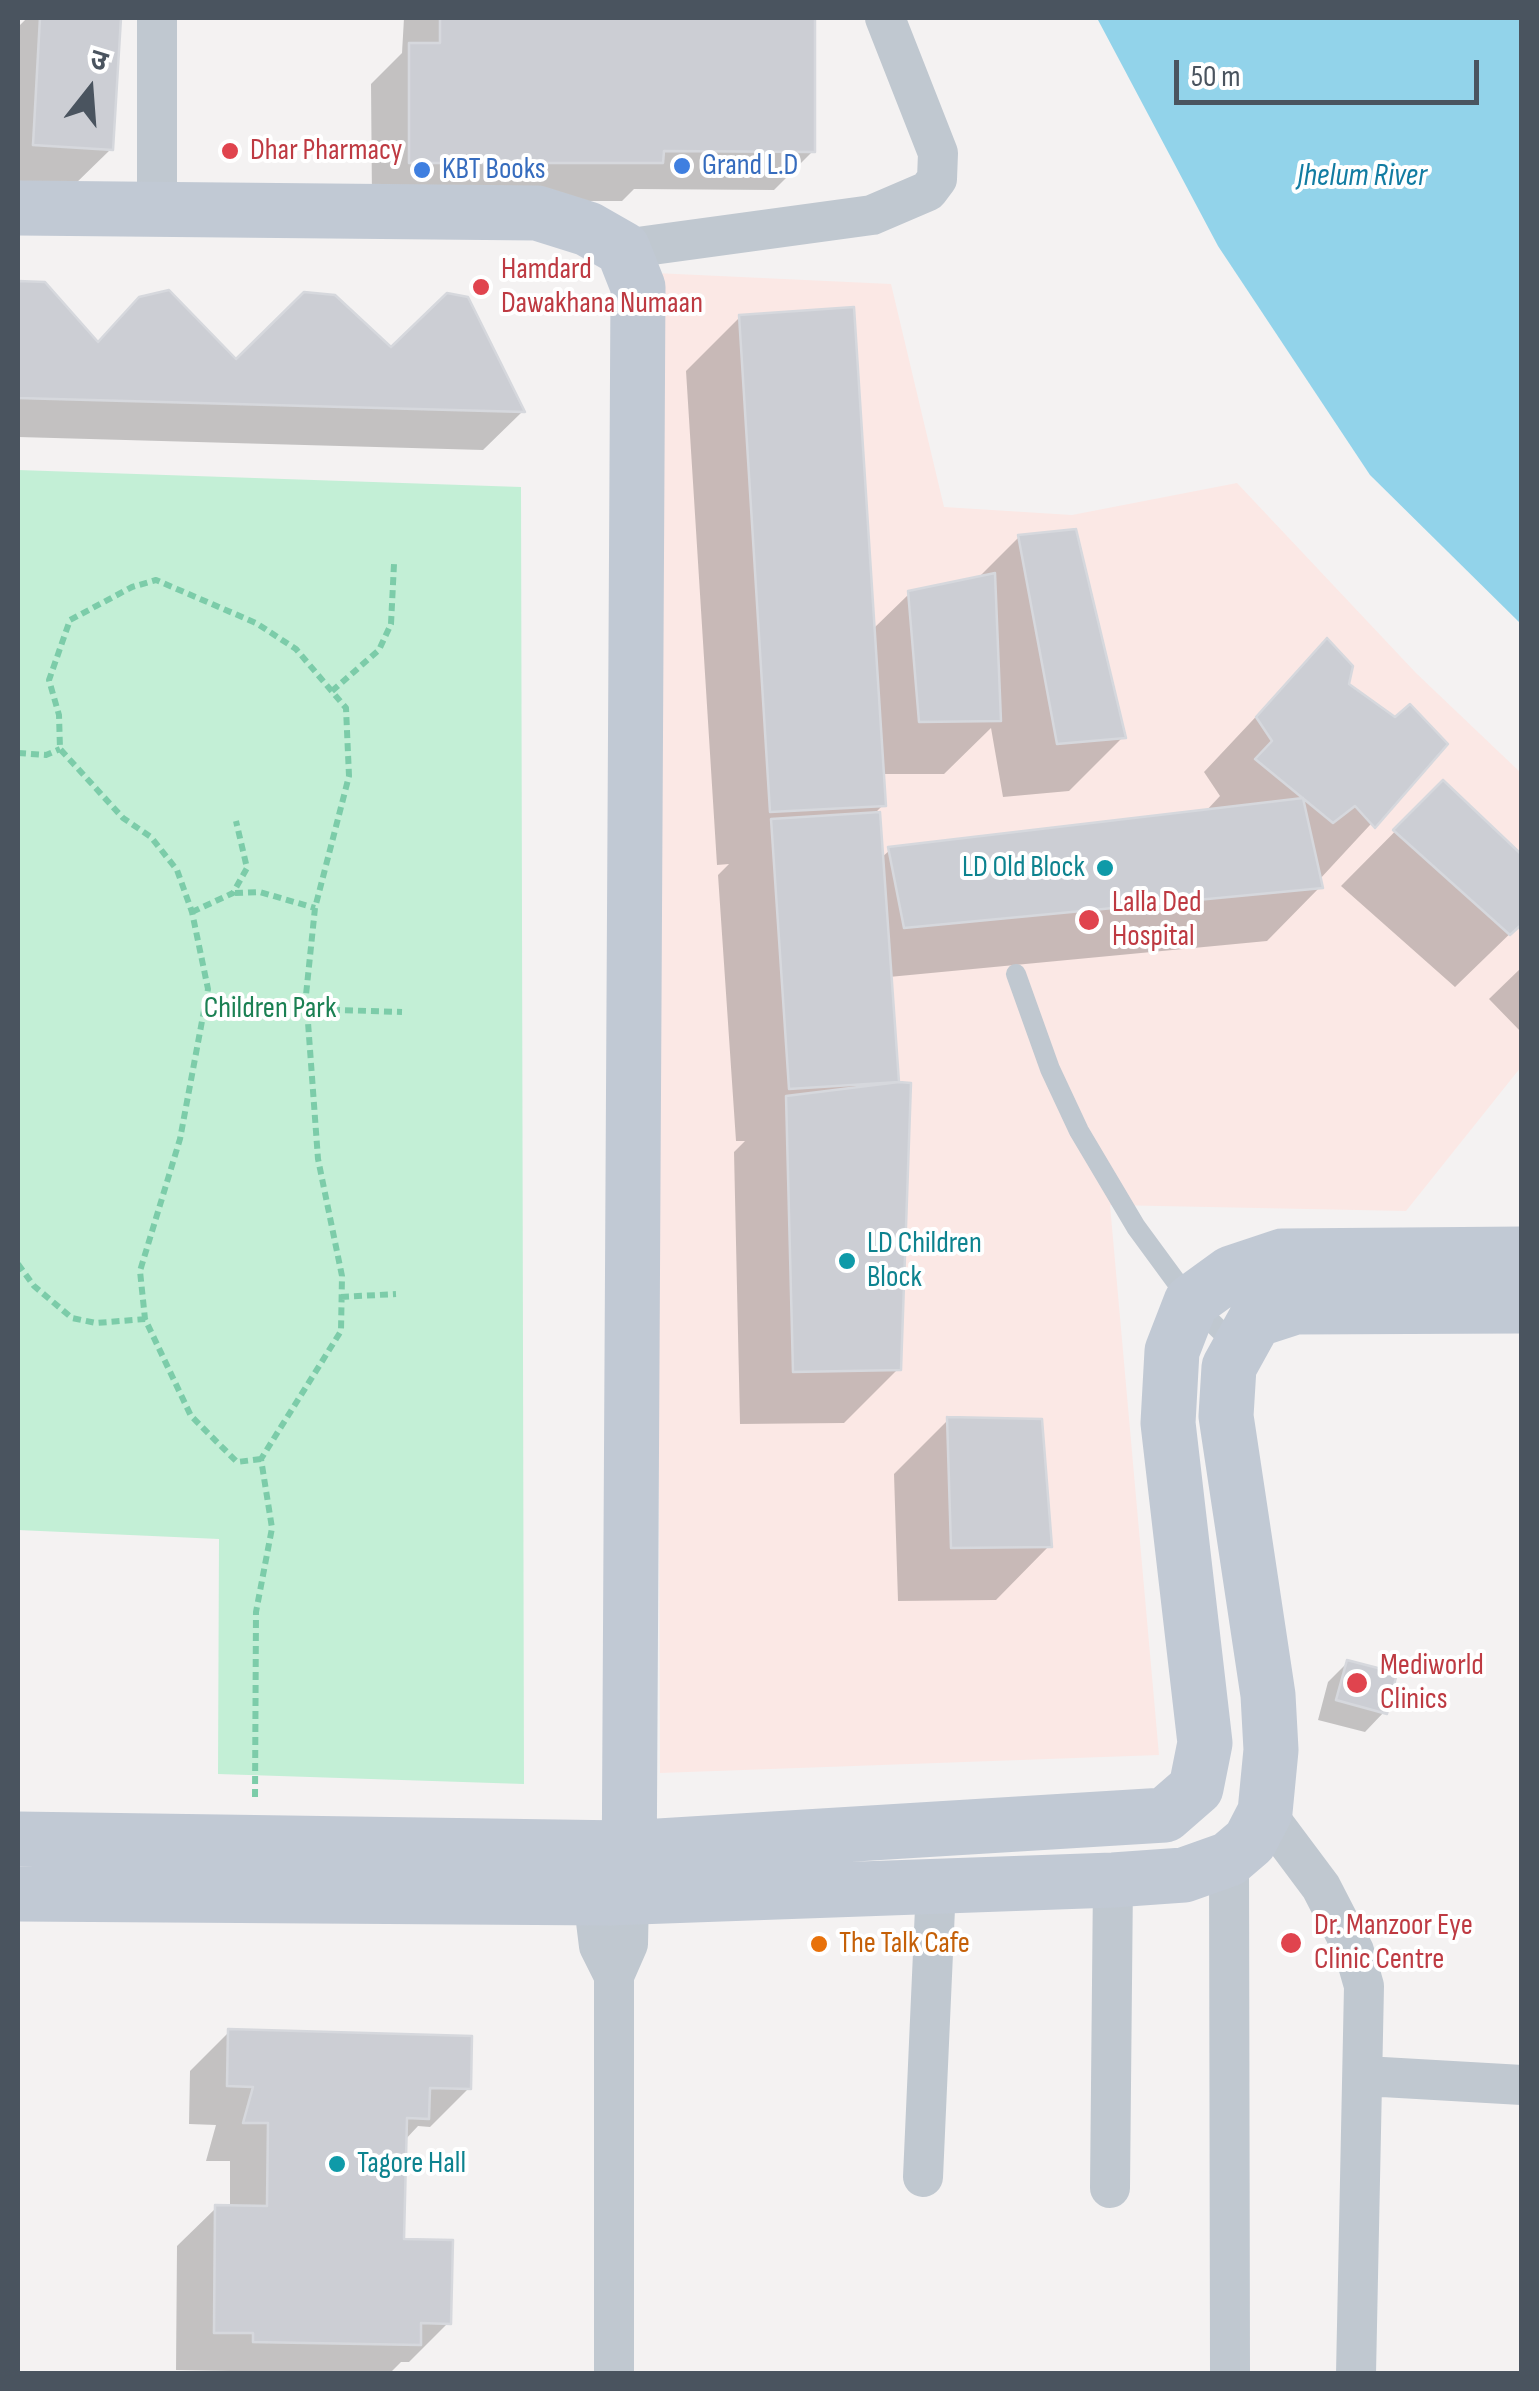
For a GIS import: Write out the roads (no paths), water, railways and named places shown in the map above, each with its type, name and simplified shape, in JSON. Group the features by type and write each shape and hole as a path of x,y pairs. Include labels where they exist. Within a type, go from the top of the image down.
{"street":[{"path":"156,210 157,18"},
{"path":"18,208 536,213 588,229 623,249 872,216 934,186 940,170 938,153 886,18"},
{"path":"18,246 139,240 557,247 590,264 606,304 610,1872"},
{"path":"614,2374 614,1976 599,1946 610,1872 638,287 623,249"},
{"path":"18,1894 610,1872 1165,1815 1196,1788 1205,1743 1168,1422 1172,1351 1190,1302 1231,1273 1282,1256 1522,1254"},
{"path":"18,1840 255,1843 610,1872 936,1886 1184,1874 1229,1858 1250,1841 1264,1812 1271,1750 1268,1695 1226,1416 1229,1366 1238,1348 1255,1320 1295,1306 1522,1306"},
{"path":"1264,1812 1322,1887 1354,1952 1364,1986 1356,2374"},
{"path":"1229,1858 1230,2374"},
{"path":"1110,2188 1113,1880"},
{"path":"923,2177 936,1886"},
{"path":"1364,2076 1522,2085"}],"lane":[{"path":"1016,974 1050,1069 1079,1130 1136,1227 1190,1302 1238,1348"}],"water":[{"name":"Jhelum River","path":"1097,18 1521,18 1521,624 1370,475 1218,246"}],"place":[{"name":"Dhar Pharmacy","path":"230,151"},
{"name":"Grand L.D","path":"682,166"},
{"name":"KBT Books","path":"422,170"},
{"name":"Hamdard Dawakhana Numaan","path":"481,287"},
{"name":"LD Old Block","path":"1105,868"},
{"name":"Lalla Ded Hospital","path":"1089,920"},
{"name":"LD Children Block","path":"847,1261"},
{"name":"Mediworld Clinics","path":"1357,1683"},
{"name":"Dr. Manzoor Eye Clinic Centre","path":"1291,1943"},
{"name":"The Talk Cafe","path":"819,1944"},
{"name":"Tagore Hall","path":"337,2164"}],"park label":[{"name":"Children Park","path":"270,1009"}]}
